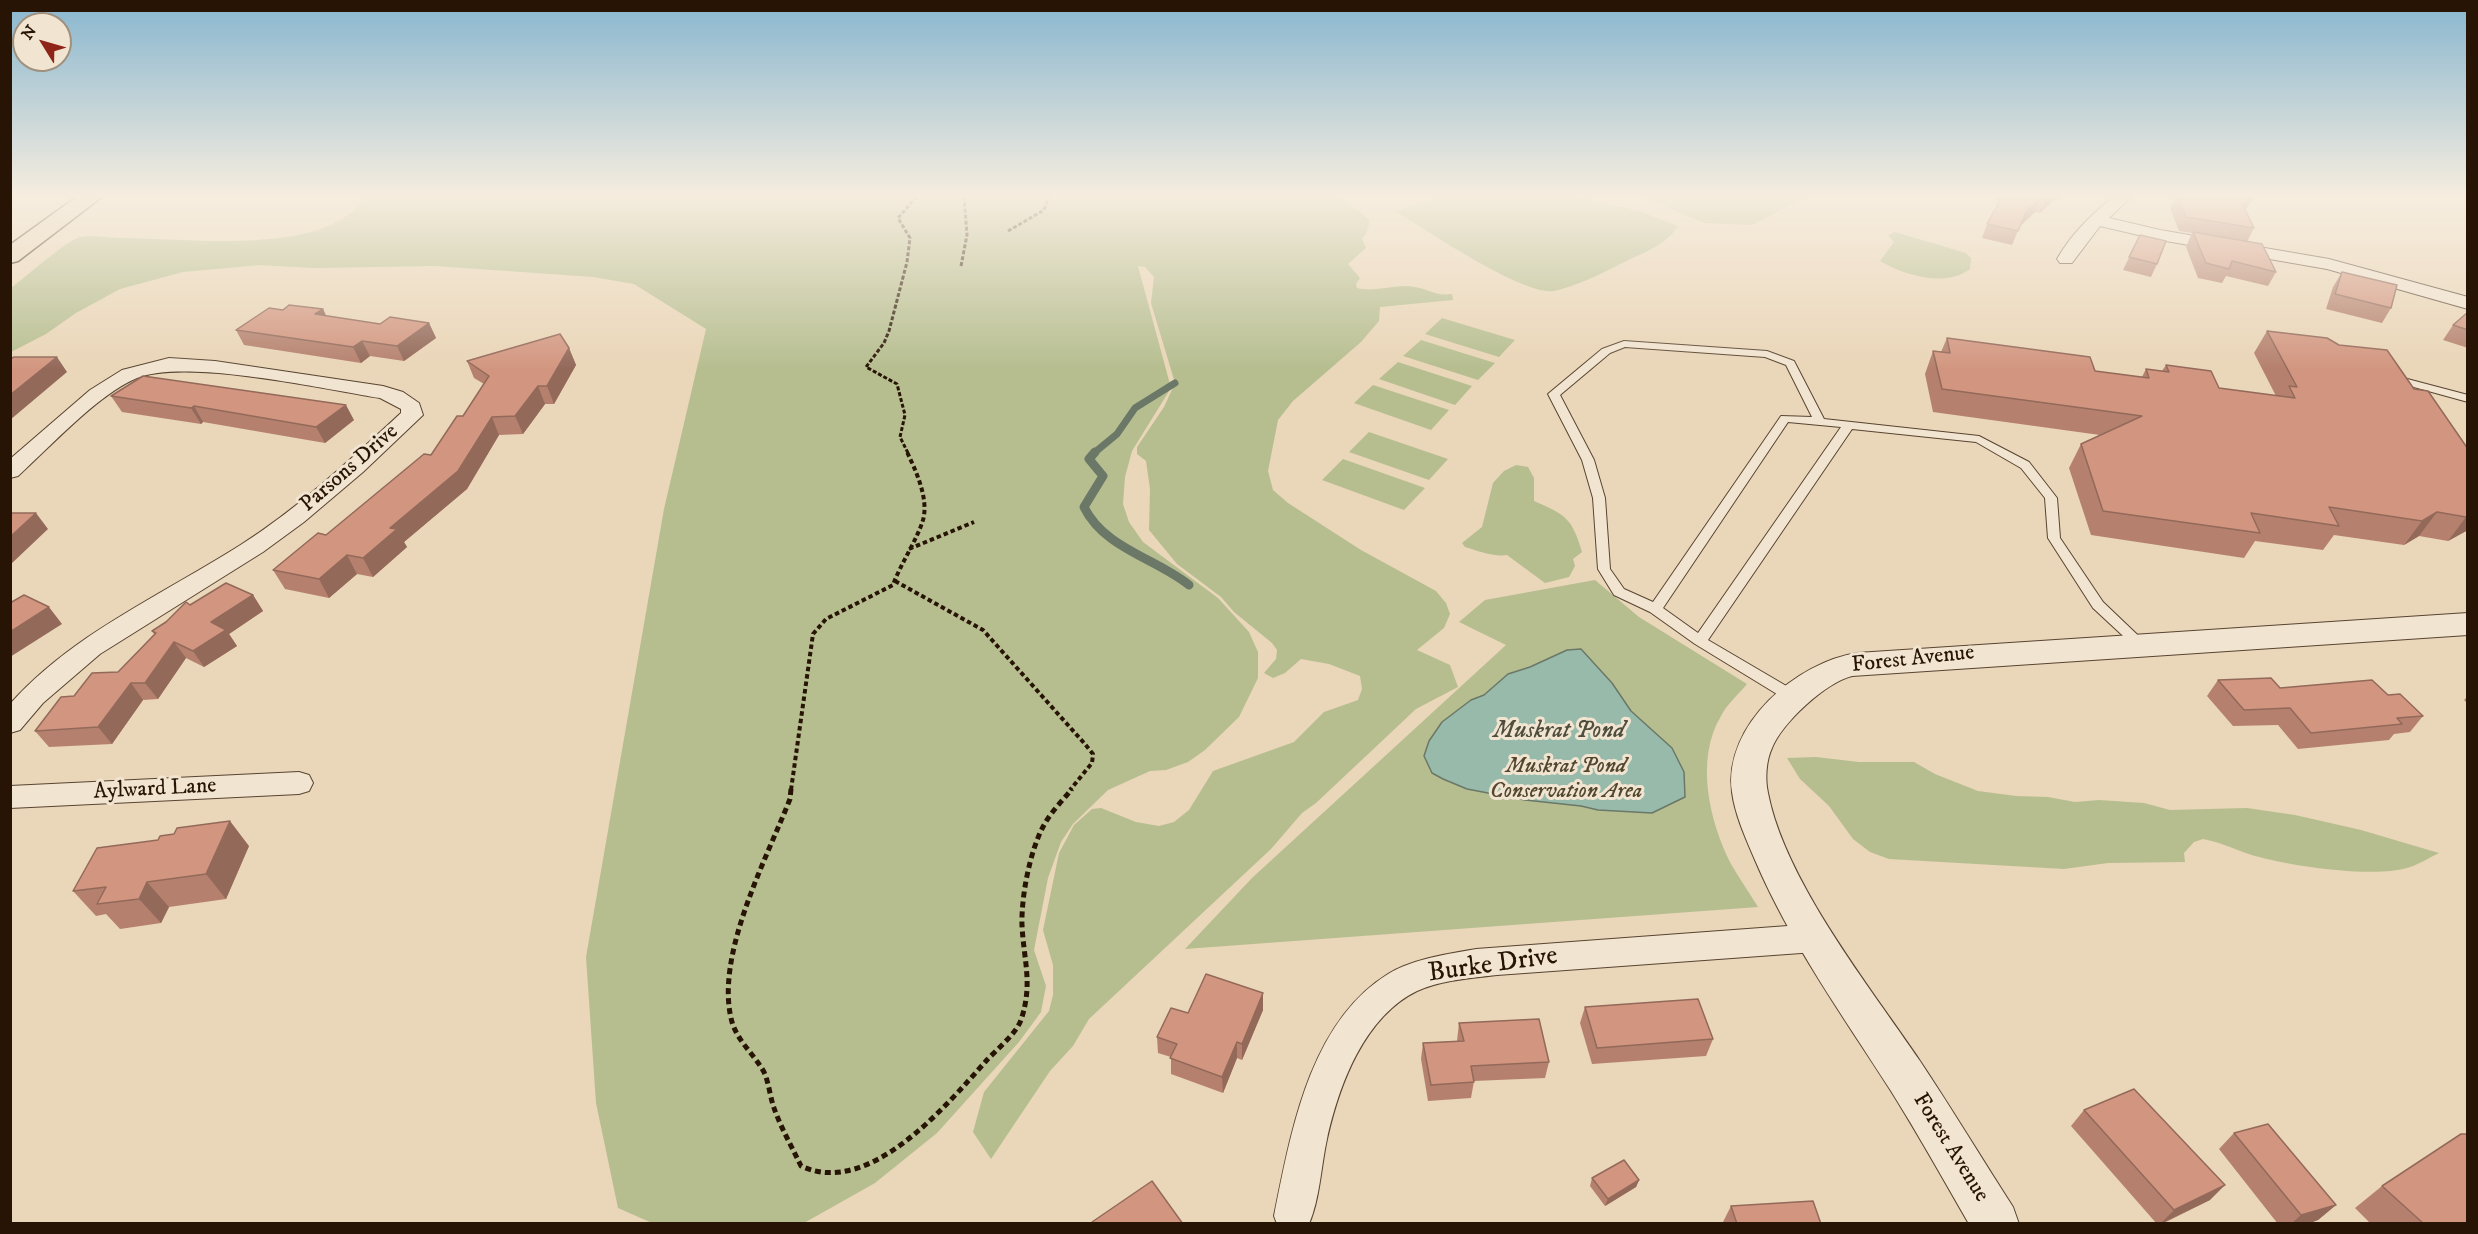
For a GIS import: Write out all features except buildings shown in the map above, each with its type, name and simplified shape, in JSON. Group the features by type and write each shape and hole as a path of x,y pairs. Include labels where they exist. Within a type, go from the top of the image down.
{"street":[{"path":"2066,259 2069,254"},
{"path":"2268,254 2329,264 2468,303"},
{"name":"Parsons Drive","path":"10,471 97,394 114,382 148,368 169,364 215,367 383,392 396,396 412,407 412,415 313,502 254,546 70,664 40,688 10,723"},
{"name":"Forest Avenue","path":"1996,1224 1907,1079 1815,938 1765,841 1750,784 1749,760 1775,716 1795,698 1837,668 1880,661 2468,624"},
{"name":"Aylward Lane","path":"10,797 298,783"},
{"name":"Burke Drive","path":"1293,1216 1313,1114 1325,1080 1343,1046 1365,1016 1385,996 1411,978 1448,969 1516,960 1815,938"}],"lane":[{"path":"1795,698 1700,641 1655,609 1619,592 1604,568 1599,498 1588,460 1554,393 1606,351 1624,344 1767,354 1790,363 1819,421"},
{"path":"2411,397 2396,379 2468,399"},
{"path":"1655,609 1785,417 1978,439 2025,465 2051,498 2054,538 2098,605 2139,644"},
{"path":"1700,641 1849,424"}],"path":[{"path":"895,581 983,630 1084,743 1093,754 1092,763 1044,824 1031,855 1022,924 1029,986 1020,1023 954,1097 918,1131 884,1156 854,1170 816,1173 801,1166 774,1108 764,1073 739,1039 730,1007 729,972 739,929 790,799 813,634 826,619 883,591 895,581 923,521 925,507 916,471 900,437 905,415 897,384 877,375 867,367 889,331 908,254"},
{"path":"961,266 963,254"},
{"path":"908,549 974,522"}],"green space":[{"path":"53,254 1360,254 1348,264 1360,278 1356,284 1357,288 1408,286 1452,294 1453,300 1380,307 1379,321 1361,342 1293,401 1278,420 1268,471 1273,490 1288,503 1361,550 1436,591 1446,603 1450,614 1444,628 1417,650 1450,665 1458,687 1416,709 1316,803 1302,813 1271,849 1089,1019 1073,1046 1050,1071 991,1159 973,1132 984,1092 1049,1011 1053,995 1053,965 1043,930 1059,853 1074,825 1092,809 1101,808 1136,822 1159,826 1174,822 1189,810 1213,771 1294,742 1324,712 1358,700 1362,689 1360,676 1329,664 1301,659 1285,673 1273,678 1264,673 1276,659 1277,650 1272,643 1234,612 1221,597 1177,564 1149,530 1150,489 1146,461 1137,454 1137,447 1164,407 1175,383 1151,303 1154,277 1145,267 1138,266 1171,388 1132,451 1125,477 1123,504 1129,522 1143,542 1218,598 1249,632 1258,652 1258,678 1239,717 1205,750 1188,762 1166,770 1150,771 1108,790 1073,824 1061,842 1048,878 1034,950 1046,986 1041,1012 1019,1042 937,1133 875,1183 804,1223 652,1223 618,1208 596,1103 586,957 664,509 706,329 634,284 593,277 435,266 314,268 260,265 183,272 120,289 76,313 46,334 11,352 11,288"},
{"path":"1463,254 1641,254 1597,275 1554,291 1539,290 1520,283"},
{"path":"1885,254 1967,254 1971,258 1970,269 1960,275 1937,279 1912,275 1880,261"},
{"path":"1442,318 1515,340 1499,357 1425,334"},
{"path":"1421,340 1495,363 1478,380 1403,356"},
{"path":"1398,362 1472,386 1455,405 1379,379"},
{"path":"1373,385 1449,410 1431,430 1354,403"},
{"path":"1369,432 1448,459 1429,480 1349,452"},
{"path":"1343,459 1425,488 1404,510 1322,480"},
{"path":"1516,465 1528,467 1534,478 1534,501 1561,514 1575,532 1582,552 1573,559 1575,566 1569,577 1545,583 1507,555 1481,552 1465,547 1462,543 1482,527 1493,483 1504,471"},
{"name":"Muskrat Pond Conservation Area","path":"1595,580 1639,617 1747,684 1730,703 1713,733 1708,751 1707,770 1711,810 1716,829 1731,864 1758,907 1185,949 1252,878 1506,645 1459,622 1485,600"},
{"path":"1816,757 1859,762 1914,762 1935,774 1978,791 2016,796 2048,797 2075,802 2099,800 2144,803 2170,810 2247,808 2295,815 2361,830 2439,853 2410,867 2376,872 2333,870 2289,864 2255,856 2203,839 2194,842 2184,853 2185,862 2108,863 2064,869 1889,859 1870,852 1853,839 1829,806 1800,779 1787,758"}],"water":[{"name":"Muskrat Pond","path":"1581,649 1612,683 1631,711 1672,748 1684,772 1685,797 1652,813 1598,810 1467,789 1432,773 1424,756 1429,741 1442,722 1471,700 1484,695 1508,674 1530,667 1567,650"}],"waterway":[{"path":"1094,453 1117,434 1135,408 1175,383"},
{"path":"1094,453 1089,459 1103,476 1084,507 1093,521 1117,543 1189,585"}]}
